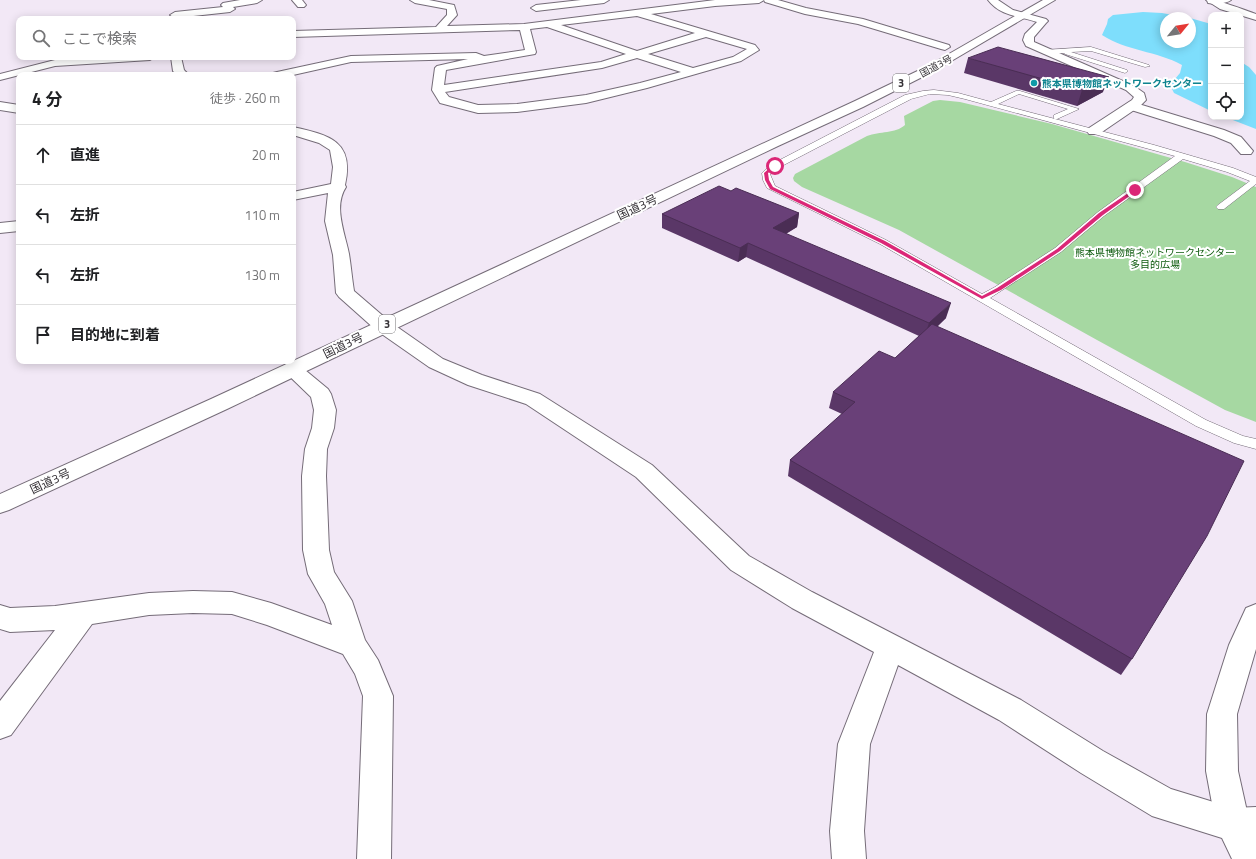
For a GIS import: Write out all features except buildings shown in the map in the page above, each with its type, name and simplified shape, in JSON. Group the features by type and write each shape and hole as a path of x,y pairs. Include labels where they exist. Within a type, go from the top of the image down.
{"main road":[{"path":"181,16 230,8 226,4 257,0"},
{"path":"415,0 451,7 452,15 439,29"},
{"path":"527,0 536,8 544,24 693,72"},
{"path":"536,8 604,0"},
{"path":"660,0 669,9"},
{"path":"296,34 524,27 669,9 717,1 759,0"},
{"path":"768,0 805,11 860,21 945,47"},
{"path":"993,0 1000,7 1009,12 1022,11 1043,22 1029,36 1028,40 1030,44 1067,64 1136,92 1140,96 1140,100 1094,131"},
{"name":"国道3号","path":"0,504 859,104 932,68 1022,11 1050,0"},
{"path":"1211,0 1226,0"},
{"path":"1211,0 1223,7 1256,17"},
{"path":"171,5 175,16"},
{"name":"国道3号","path":"773,143 1009,12"},
{"path":"524,27 531,52 441,68 438,90 444,100 478,109 517,108 586,99 643,86 693,72 737,59 754,50 707,33 638,13"},
{"path":"438,90 602,65 707,33"},
{"path":"291,72 351,59 461,55 476,56 482,60"},
{"path":"20,72 55,63 102,60"},
{"path":"177,60 180,72"},
{"path":"0,77 16,73"},
{"path":"0,106 16,109"},
{"path":"1132,106 1219,133 1236,140 1246,150"},
{"path":"296,132 332,144 337,150 341,171 339,187 333,210 333,224 340,252 345,293 382,326 436,363 475,380 533,399 644,472 740,563 802,600 1010,710 1092,762 1164,804 1245,824"},
{"path":"296,195 339,187"},
{"path":"0,228 16,226"},
{"path":"292,369 321,394 325,410 323,428 316,449 314,476 316,550 321,574 338,601 353,645 368,669 378,696 374,859"},
{"path":"0,617 10,620 55,618 149,604 193,602 232,603 271,615 353,645"},
{"path":"0,725 84,613"},
{"path":"1251,859 1245,824 1222,771 1222,714 1243,645 1256,616"},
{"path":"849,859 848,831 854,744 890,646"}],"lane":[{"path":"1045,52 1091,49 1147,66"},
{"path":"1060,51 1125,71"},
{"path":"1256,180 1230,170 1094,131 949,93 936,92 915,94 775,166 766,173 767,180 771,188 883,242 1201,424 1239,440 1256,444"},
{"path":"991,105 1018,92 1075,109 1058,117"},
{"path":"1022,108 1042,99"},
{"path":"982,298 999,289 1058,250 1101,214 1181,156"},
{"path":"1221,207 1256,180"}],"green space":[{"name":"熊本県博物館ネットワークセンター 多目的広場","path":"940,100 960,102 1052,124 1185,162 1232,177 1256,187 1256,422 1225,410 899,230 802,187 794,181 793,178 795,174 867,136 901,128 905,125 904,116 933,101"}],"water":[{"path":"1143,12 1160,13 1160,48 1196,48 1196,20 1208,23 1208,110 1174,93 1170,85 1180,73 1182,65 1172,60 1131,48 1102,35 1108,19 1113,15"},
{"path":"1244,64 1256,75 1256,129 1233,120 1244,120"}],"place":[{"name":"熊本県博物館ネットワークセンター","path":"1034,83"}],"route":[{"path":"775,166 766,173 767,180 771,188 883,242 982,298 999,289 1058,250 1101,214 1135,190"}]}
